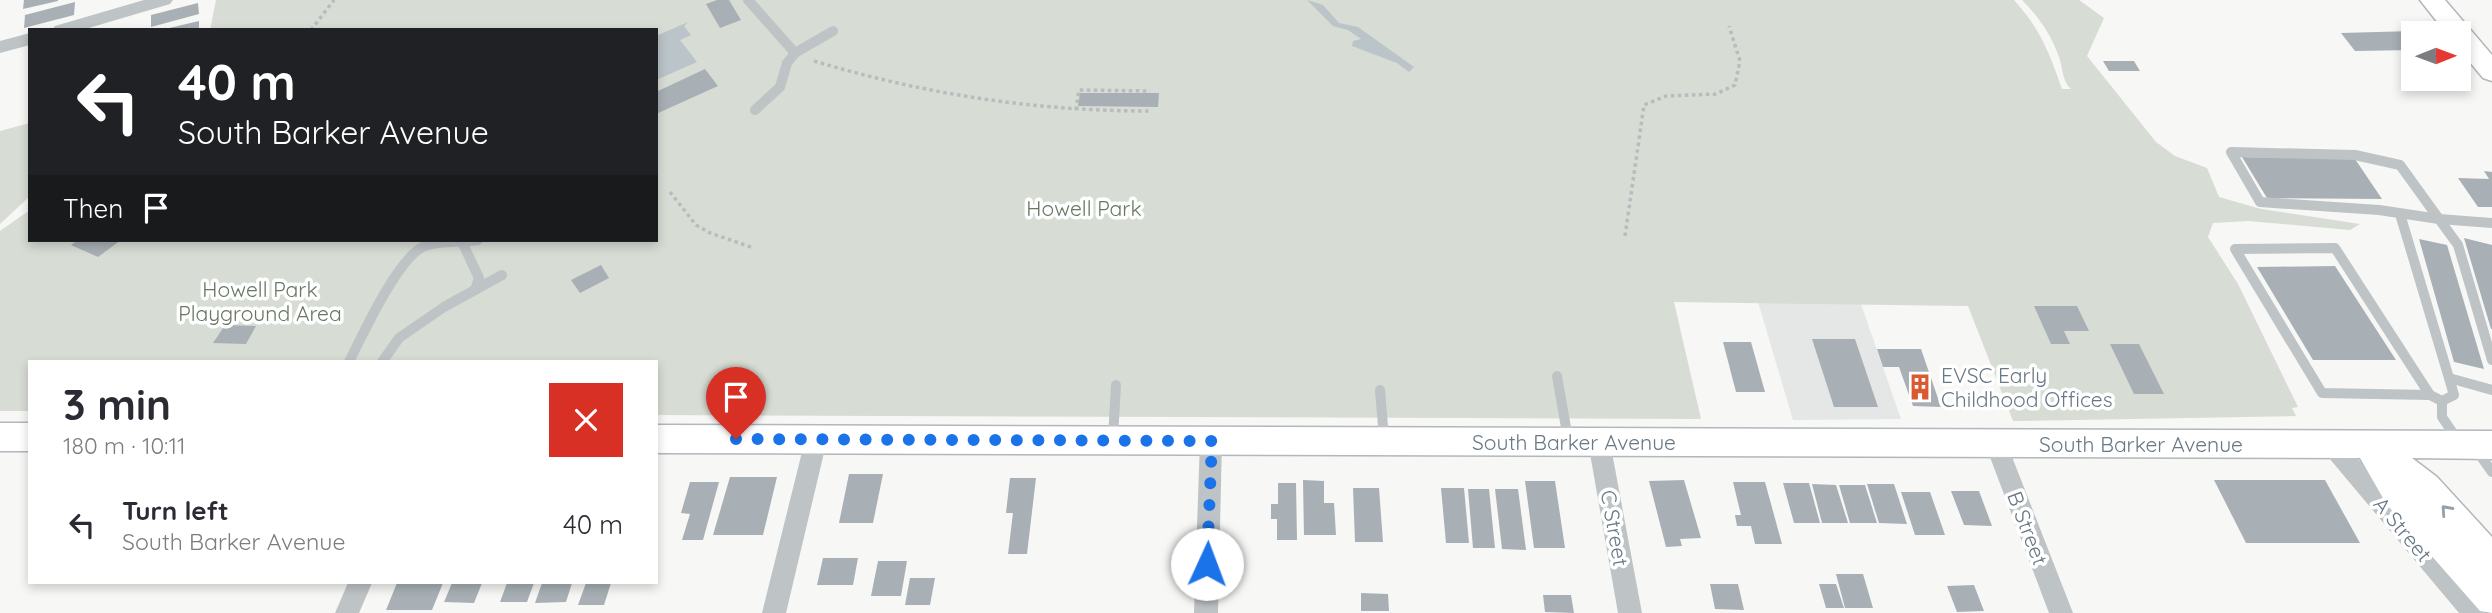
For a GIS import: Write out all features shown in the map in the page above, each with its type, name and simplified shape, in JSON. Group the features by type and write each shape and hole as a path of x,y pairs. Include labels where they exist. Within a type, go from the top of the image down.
{"main road":[{"path":"2432,0 2492,72"},
{"path":"0,437 28,437"},
{"name":"South Barker Avenue","path":"658,439 2476,445"},
{"path":"2369,445 2425,487 2492,561"},
{"path":"2369,445 2399,495 2492,600"}],"street":[{"path":"67,28 164,0"},
{"path":"0,47 28,40"},
{"path":"774,613 816,440"},
{"path":"1206,613 1212,441"},
{"name":"C Street","path":"1584,442 1630,613"},
{"name":"B Street","path":"1996,444 2061,613"},
{"name":"A Street","path":"2332,445 2474,613"},
{"path":"346,613 360,584"}],"lane":[{"path":"748,0 796,53"},
{"path":"755,110 780,87 787,64 796,53 833,31"},
{"path":"2492,223 2440,219 2379,209 2260,202 2231,152 2355,155 2400,165 2440,219 2458,245 2492,360"},
{"path":"2400,214 2454,395 2442,401"},
{"path":"350,360 414,251 437,242"},
{"path":"452,242 470,242"},
{"path":"463,244 480,278 475,290"},
{"path":"2430,395 2335,248 2235,249 2322,393 2430,395 2442,401"},
{"path":"383,360 399,338 444,307 502,275"},
{"path":"1557,376 1584,442"},
{"path":"2449,378 2492,390"},
{"path":"1112,441 1116,385"},
{"path":"1380,390 1384,442"},
{"path":"2442,401 2442,417 2476,445 2492,472"}],"path":[{"path":"313,28 334,0"},
{"path":"1625,236 1644,105 1666,96 1716,94 1735,85 1741,61 1729,26"},
{"path":"796,53 836,68 994,101 1076,110 1149,111"},
{"path":"1076,110 1079,90 1150,91"},
{"path":"670,192 696,225 710,233 754,248"}],"shaded area":[{"path":"1307,0 1323,5 1339,23 1358,27 1414,67 1409,72 1397,63 1352,46 1353,41 1361,39 1348,30 1333,26"},
{"path":"688,22 684,26 691,35 680,40 697,62 658,79 658,35"},
{"path":"1758,302 1861,304 1901,419 1793,420"}],"green space":[{"path":"216,0 2014,0 2043,42 2062,89 2071,89 2048,34 2022,0 2079,0 2104,18 2087,56 2156,142 2175,156 2207,168 2219,197 2261,209 2360,224 2350,230 2248,221 2213,223 2208,237 2238,284 2298,407 2292,408 2296,416 2013,421 1968,306 1674,302 1701,419 658,415 658,360 28,360 28,411 0,411 0,231 28,211 28,242 658,242 658,28 210,28"},
{"path":"28,124 28,198 0,224 0,131"}],"building":[{"path":"24,0 58,0 58,1 23,9"},
{"path":"729,0 741,20 720,28 706,4"},
{"path":"75,2 74,15 24,28 25,15"},
{"path":"198,3 199,14 151,27 151,15"},
{"path":"199,21 199,28 169,28"},
{"path":"2401,31 2401,50 2355,51 2341,33"},
{"path":"2103,61 2134,61 2140,71 2109,71"},
{"path":"705,69 718,86 658,113 658,91"},
{"path":"1080,93 1159,93 1158,107 1078,106"},
{"path":"2242,157 2355,159 2382,199 2267,198"},
{"path":"2484,171 2492,172 2492,207 2478,207 2458,178 2489,179"},
{"path":"2464,238 2492,245 2492,329 2491,329"},
{"path":"2419,239 2447,245 2484,369 2454,362"},
{"path":"75,242 118,242 98,257 71,245"},
{"path":"601,265 609,278 580,293 571,280"},
{"path":"2335,266 2396,360 2313,360 2257,267"},
{"path":"2034,306 2077,306 2089,331 2064,331 2070,344 2051,344"},
{"path":"225,325 256,326 246,344 213,343"},
{"path":"1812,339 1855,339 1878,407 1834,407"},
{"path":"1723,342 1751,342 1765,392 1736,392"},
{"path":"2110,344 2139,344 2164,394 2134,394"},
{"name":"EVSC Early Childhood Offices","path":"1877,349 1921,349 1941,407 1913,406 1899,367 1883,367"},
{"path":"849,474 883,474 873,523 839,523"},
{"path":"730,477 777,477 763,535 713,535"},
{"path":"1010,478 1036,478 1027,554 1008,554 1013,513 1006,513"},
{"path":"1303,480 1324,481 1324,503 1334,503 1336,535 1304,535"},
{"path":"1684,480 1701,538 1680,539 1682,546 1666,547 1649,481"},
{"path":"2214,480 2325,480 2360,543 2246,543"},
{"path":"1525,481 1555,481 1565,548 1534,548"},
{"path":"690,482 719,482 703,540 682,540 690,514 681,513"},
{"path":"1733,482 1765,482 1782,544 1755,544 1751,526 1737,526 1735,515 1741,515"},
{"path":"1278,483 1296,483 1297,540 1277,540 1277,519 1271,519 1271,504 1278,504"},
{"path":"1783,483 1809,483 1820,523 1794,523"},
{"path":"1812,484 1836,485 1848,523 1822,523"},
{"path":"1867,484 1894,484 1907,524 1879,523"},
{"path":"1839,485 1865,485 1877,523 1850,523"},
{"path":"1353,488 1379,488 1383,542 1355,542"},
{"path":"1441,488 1464,488 1469,543 1446,543"},
{"path":"1468,489 1489,489 1495,548 1473,548"},
{"path":"1495,489 1518,489 1526,550 1502,549"},
{"path":"1951,491 1979,491 1992,526 1964,525"},
{"path":"1901,492 1930,492 1945,535 1915,535"},
{"path":"823,558 858,558 853,585 817,585"},
{"path":"878,561 907,561 901,596 871,596"},
{"path":"1836,574 1863,574 1873,608 1845,608"},
{"path":"910,578 935,578 930,605 905,605"},
{"path":"397,584 443,584 432,610 386,610"},
{"path":"452,584 482,584 474,603 444,602"},
{"path":"507,584 534,584 527,602 500,602"},
{"path":"542,584 572,584 566,602 535,603"},
{"path":"586,584 611,584 604,605 578,605"},
{"path":"1710,584 1738,584 1744,610 1715,609"},
{"path":"1819,584 1836,584 1844,608 1826,608"},
{"path":"1974,585 1984,611 1957,612 1947,586"},
{"path":"1361,593 1388,594 1389,611 1361,611"},
{"path":"1543,595 1571,595 1574,613 1545,612"}],"place":[{"name":"EVSC Early Childhood Offices","path":"1920,387"}],"route":[{"path":"736,439 1212,441 1207,564"}],"park label":[{"name":"Howell Park","path":"1084,208"},
{"name":"Howell Park Playground Area","path":"260,301"}]}
